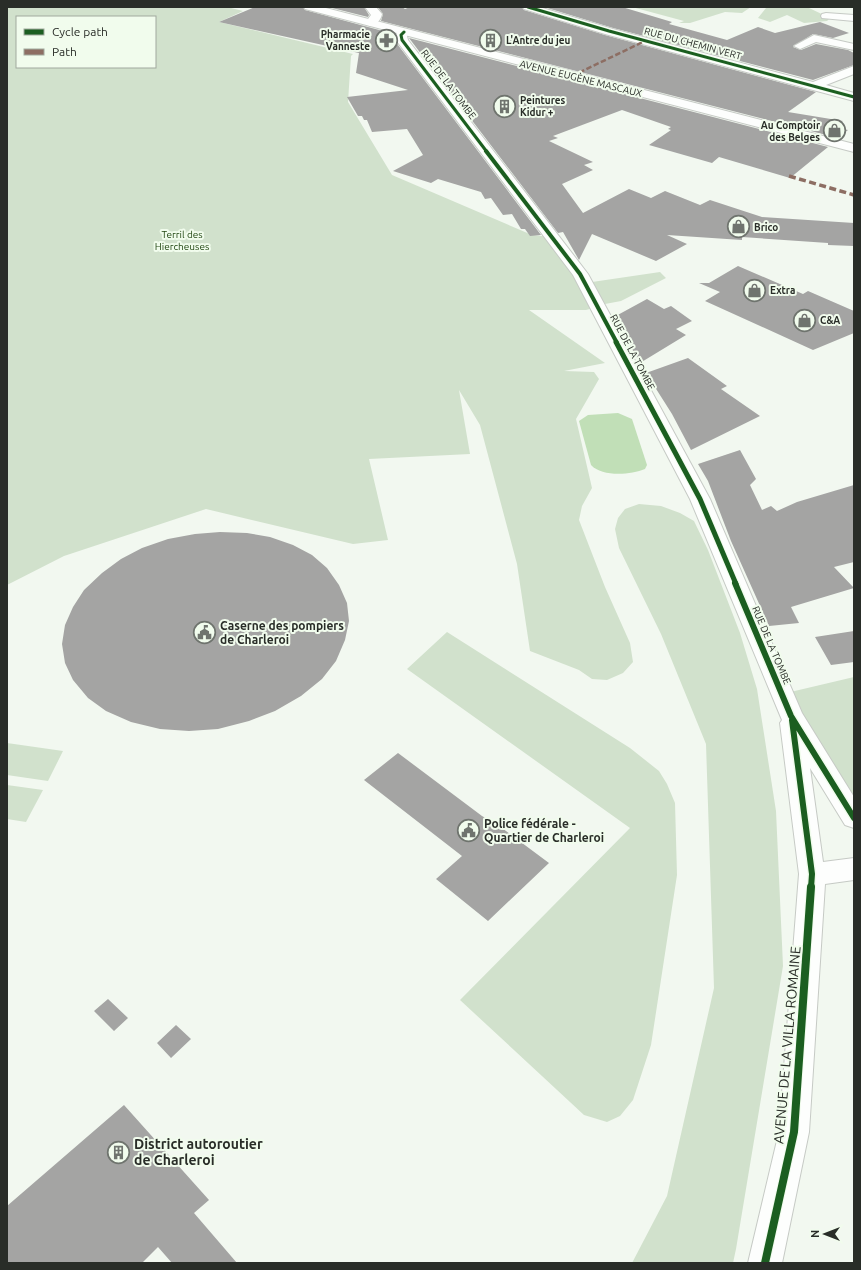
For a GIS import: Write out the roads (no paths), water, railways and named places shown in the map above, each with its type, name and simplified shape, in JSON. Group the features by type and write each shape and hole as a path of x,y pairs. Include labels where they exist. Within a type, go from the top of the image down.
{"street":[{"name":"AVENUE EUGÈNE MASCAUX","path":"309,7 370,22 411,39 854,148"},
{"path":"370,7 377,14 376,18 370,22"},
{"name":"RUE DU CHEMIN VERT","path":"528,7 632,38 815,85 854,97"},
{"path":"826,16 854,18"},
{"path":"800,46 814,38 854,47"},
{"name":"RUE DE LA TOMBE","path":"411,39 580,274 700,499 791,716 854,818"},
{"path":"815,85 854,70"},
{"name":"RUE DE LA TOMBE","path":"791,716 812,874"},
{"path":"812,874 854,869"},
{"name":"AVENUE DE LA VILLA ROMAINE","path":"765,1263 794,1132 812,874"}],"place":[{"name":"Pharmacie Vanneste","path":"386,40"},
{"name":"L'Antre du jeu","path":"491,40"},
{"name":"Peintures Kidur +","path":"505,106"},
{"name":"Au Comptoir des Belges","path":"835,131"},
{"name":"Brico","path":"739,227"},
{"name":"Extra","path":"754,290"},
{"name":"C&A","path":"805,320"},
{"name":"Caserne des pompiers de Charleroi","path":"205,633"},
{"name":"Police fédérale - Quartier de Charleroi","path":"468,831"},
{"name":"District autoroutier de Charleroi","path":"118,1152"}],"park label":[{"name":"Terril des Hiercheuses","path":"182,240"}]}
